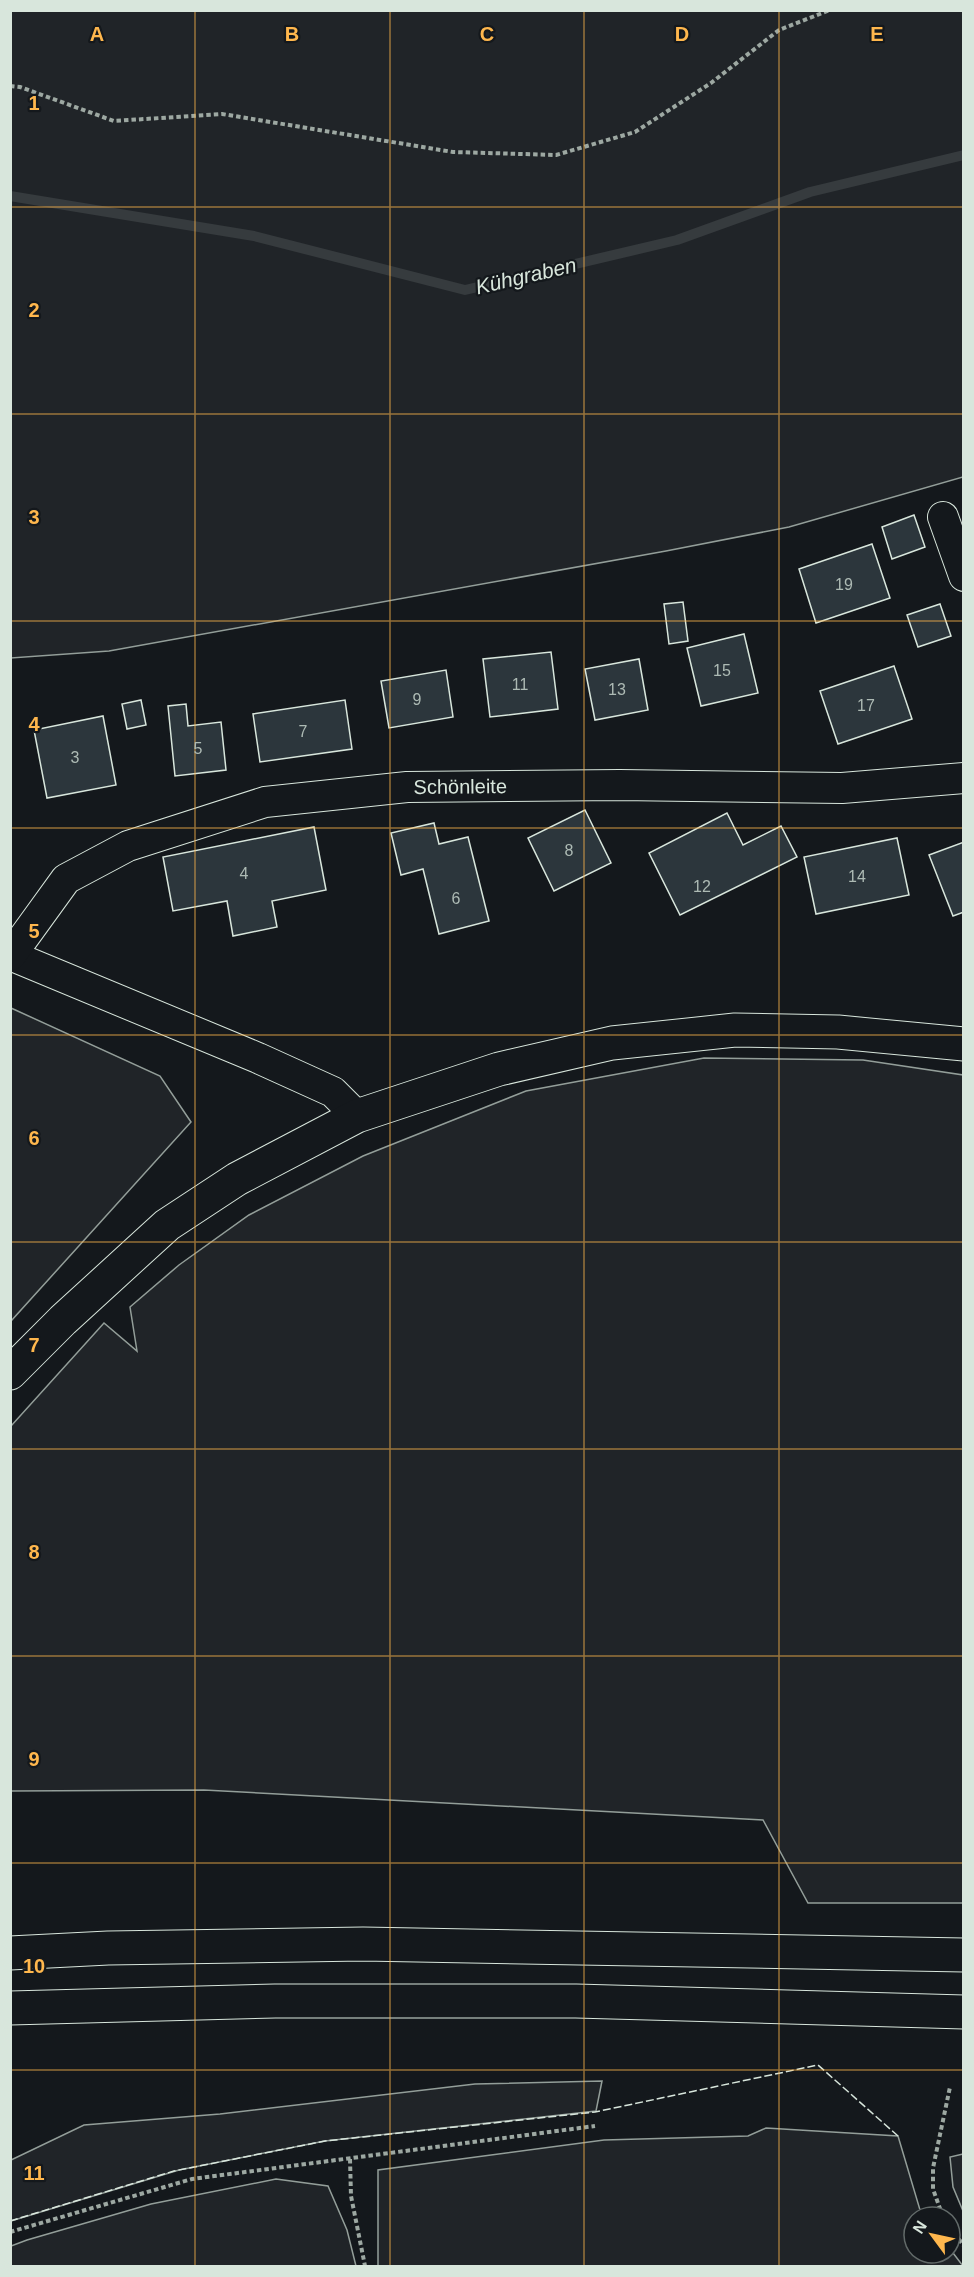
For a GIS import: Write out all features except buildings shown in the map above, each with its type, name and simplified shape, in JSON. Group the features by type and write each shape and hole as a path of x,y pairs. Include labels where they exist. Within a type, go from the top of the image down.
{"main road":[{"path":"10,1373 63,1320 167,1225 237,1179 357,1116 499,1070 612,1043 735,1030 838,1032 963,1044"},
{"path":"10,1953 108,1948 363,1944 959,1954"},
{"path":"10,2008 275,2001 576,2001 963,2012"}],"street":[{"path":"944,517 963,576"},
{"name":"Schönleite","path":"11,955 66,879 128,846 265,802 407,787 620,785 842,788 963,778"},
{"path":"11,955 258,1058 333,1092 357,1116"}],"path":[{"path":"10,86 20,87 114,121 222,114 453,152 556,155 635,132 711,83 779,30 830,10"},
{"path":"939,2205 933,2189 933,2168 950,2087"},
{"path":"10,2232 192,2179 595,2126"},
{"path":"350,2159 351,2196 365,2266"}],"shaded area":[{"path":"11,10 963,11 963,477 789,527 666,551 109,651 11,658"},
{"path":"11,1008 160,1076 191,1122 11,1321"},
{"path":"704,1058 863,1060 963,1075 963,1903 808,1903 763,1820 204,1790 11,1791 11,1426 104,1323 137,1351 130,1307 179,1265 249,1215 363,1156 526,1091"},
{"path":"602,2081 596,2111 325,2141 179,2170 11,2221 11,2160 84,2125 220,2114 475,2084"},
{"path":"766,2128 898,2136 919,2205 902,2205 902,2265 963,2266 378,2266 378,2170 604,2140 748,2136"},
{"path":"964,2154 963,2211 953,2187 950,2157"},
{"path":"276,2179 328,2186 347,2230 356,2266 11,2266 11,2246 27,2240 151,2204"}],"waterway":[{"name":"Kühgraben","path":"10,196 254,236 465,290 677,240 810,192 964,155"}],"fence":[{"path":"10,2221 174,2171 325,2141 595,2112 818,2065 898,2136"}]}
